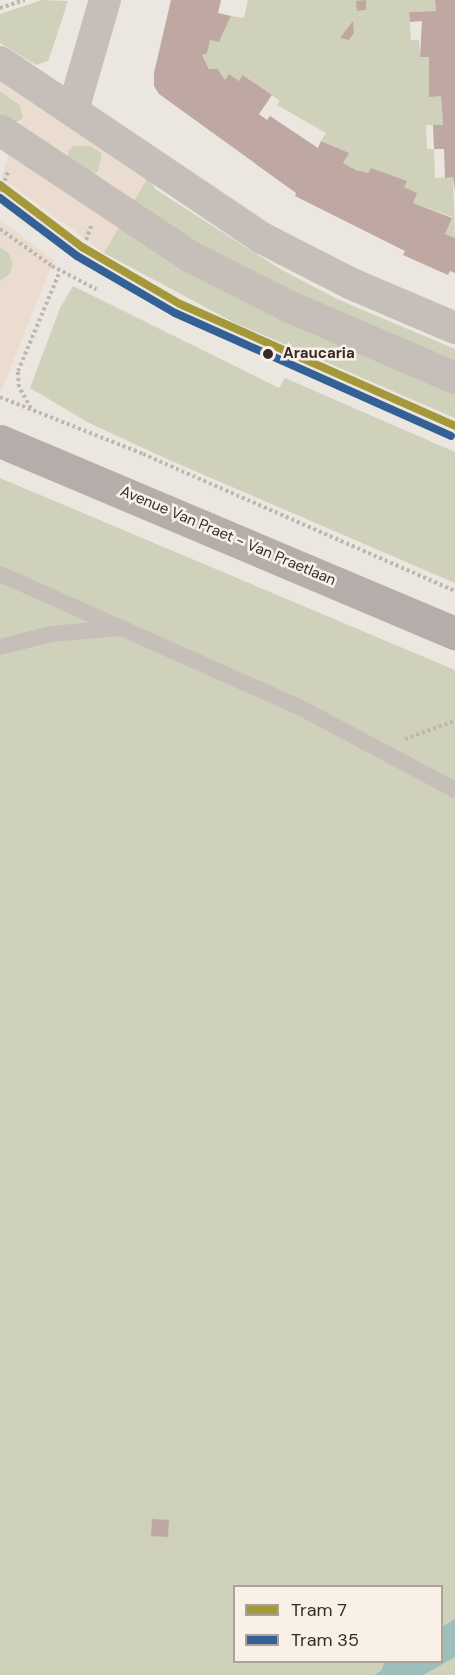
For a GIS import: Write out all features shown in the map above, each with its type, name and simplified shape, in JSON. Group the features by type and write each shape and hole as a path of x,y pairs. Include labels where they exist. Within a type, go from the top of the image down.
{"main road":[{"name":"Avenue Van Praet - Van Praetlaan","path":"0,441 455,633"}],"street":[{"path":"73,110 105,0"},
{"path":"0,62 262,238 352,284 455,328"},
{"path":"0,130 191,258 288,306 455,378"}],"lane":[{"path":"0,574 301,708 455,790"},
{"path":"0,647 51,634 122,627"}],"path":[{"path":"0,8 26,0"},
{"path":"0,192 5,181 1,177"},
{"path":"0,229 60,271 96,288"},
{"path":"68,275 71,269"},
{"path":"32,410 19,387 18,371 60,271"},
{"path":"0,397 143,454 455,591"},
{"path":"379,749 455,721"}],"green space":[{"path":"42,0 68,1 48,61 36,65 0,43 0,14"},
{"path":"248,0 435,0 436,11 409,12 411,40 419,40 420,57 429,57 429,96 441,96 443,125 426,125 427,149 434,149 435,178 453,177 455,238 445,234 452,217 413,203 416,193 404,187 406,181 371,168 368,173 356,170 343,163 348,153 321,141 326,133 277,105 280,101 244,75 239,81 229,74 225,80 218,69 209,69 202,55 207,54 210,40 219,41 231,16 244,18"},
{"path":"0,91 20,105 23,117 20,121 11,122 0,113"},
{"path":"74,146 91,146 102,153 98,172 93,174 67,159 68,150"},
{"path":"149,175 155,189 280,269 337,299 455,349 455,369 315,308 130,207"},
{"path":"121,223 455,388 455,418 233,322 104,253"},
{"path":"0,247 9,253 13,264 10,274 0,281"},
{"path":"73,286 279,388 285,378 455,452 455,583 167,459 89,423 30,388 60,308"},
{"path":"0,478 455,670 455,1675 0,1675"}],"shaded area":[{"path":"0,74 149,175 104,253 1,177 23,117 20,105 0,91","holes":["74,146 91,146 102,153 98,172 92,174 67,159 68,150"]},
{"path":"0,220 54,260 0,394 0,281 10,274 13,264 9,253 0,247"}],"water":[{"path":"455,1619 455,1657 423,1675 374,1675 381,1671 385,1663 443,1663 443,1626"}],"building":[{"path":"171,0 221,0 218,13 231,16 219,42 210,40 207,54 202,55 209,69 218,69 225,80 229,74 239,81 243,75 272,95 259,114 267,120 270,116 318,148 321,141 349,153 343,163 356,170 368,173 371,168 407,181 404,187 417,193 413,203 452,218 445,234 455,238 455,273 450,271 448,275 403,255 405,251 295,196 296,193 159,94 154,86 154,73"},
{"path":"366,0 366,10 357,11 356,1"},
{"path":"435,0 455,0 455,191 453,177 445,178 444,149 434,149 433,125 443,125 441,96 429,97 429,57 420,57 422,21 410,22 409,12 436,11"},
{"path":"353,21 354,33 349,40 340,38"},
{"path":"152,1519 169,1520 168,1537 151,1536"}],"tram line":[{"name":"7","path":"0,185 82,247 180,304 455,426"},
{"name":"35","path":"0,198 77,256 175,313 451,436"}],"place":[{"name":"Araucaria","path":"268,354"}]}
